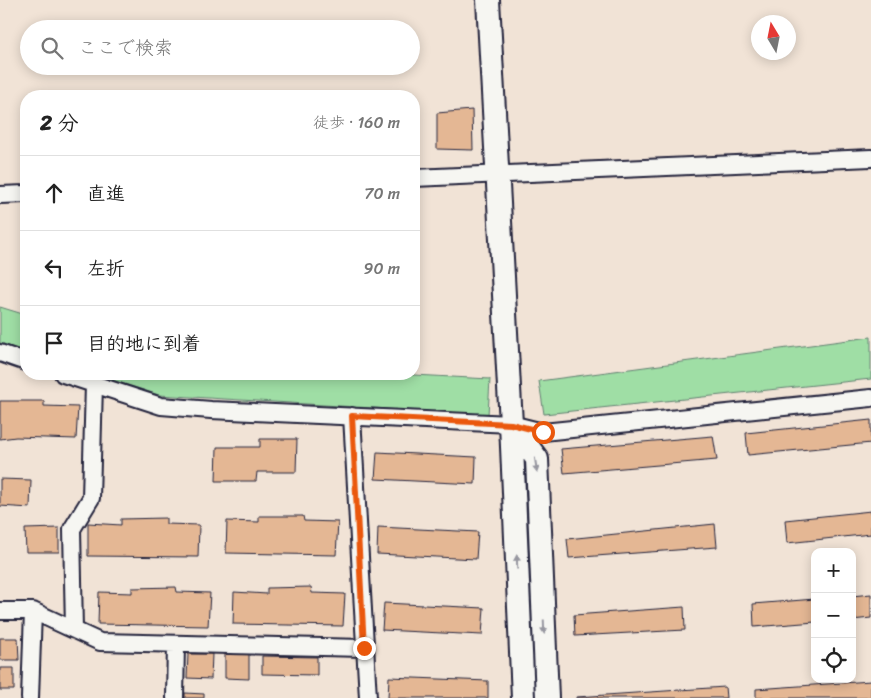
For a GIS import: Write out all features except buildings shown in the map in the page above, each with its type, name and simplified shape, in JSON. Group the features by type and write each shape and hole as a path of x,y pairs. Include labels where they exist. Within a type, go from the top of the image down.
{"street":[{"path":"488,0 511,424 523,698"},
{"path":"420,178 871,158"},
{"path":"0,195 20,194"},
{"path":"0,353 20,360"},
{"path":"82,380 161,406 511,424 543,432 871,398"},
{"path":"74,630 72,529 91,498 94,384"},
{"path":"352,416 368,698"},
{"path":"511,424 537,459 547,698"},
{"path":"0,611 33,612 100,642 364,648"},
{"path":"30,698 33,612"},
{"path":"175,698 176,644"}],"green space":[{"path":"0,307 20,313 20,350 0,343"},
{"path":"871,337 871,379 544,414 539,381"},
{"path":"420,375 490,379 488,415 159,395 112,380 420,380"}],"route":[{"path":"364,648 352,416 511,424 543,432"}]}
